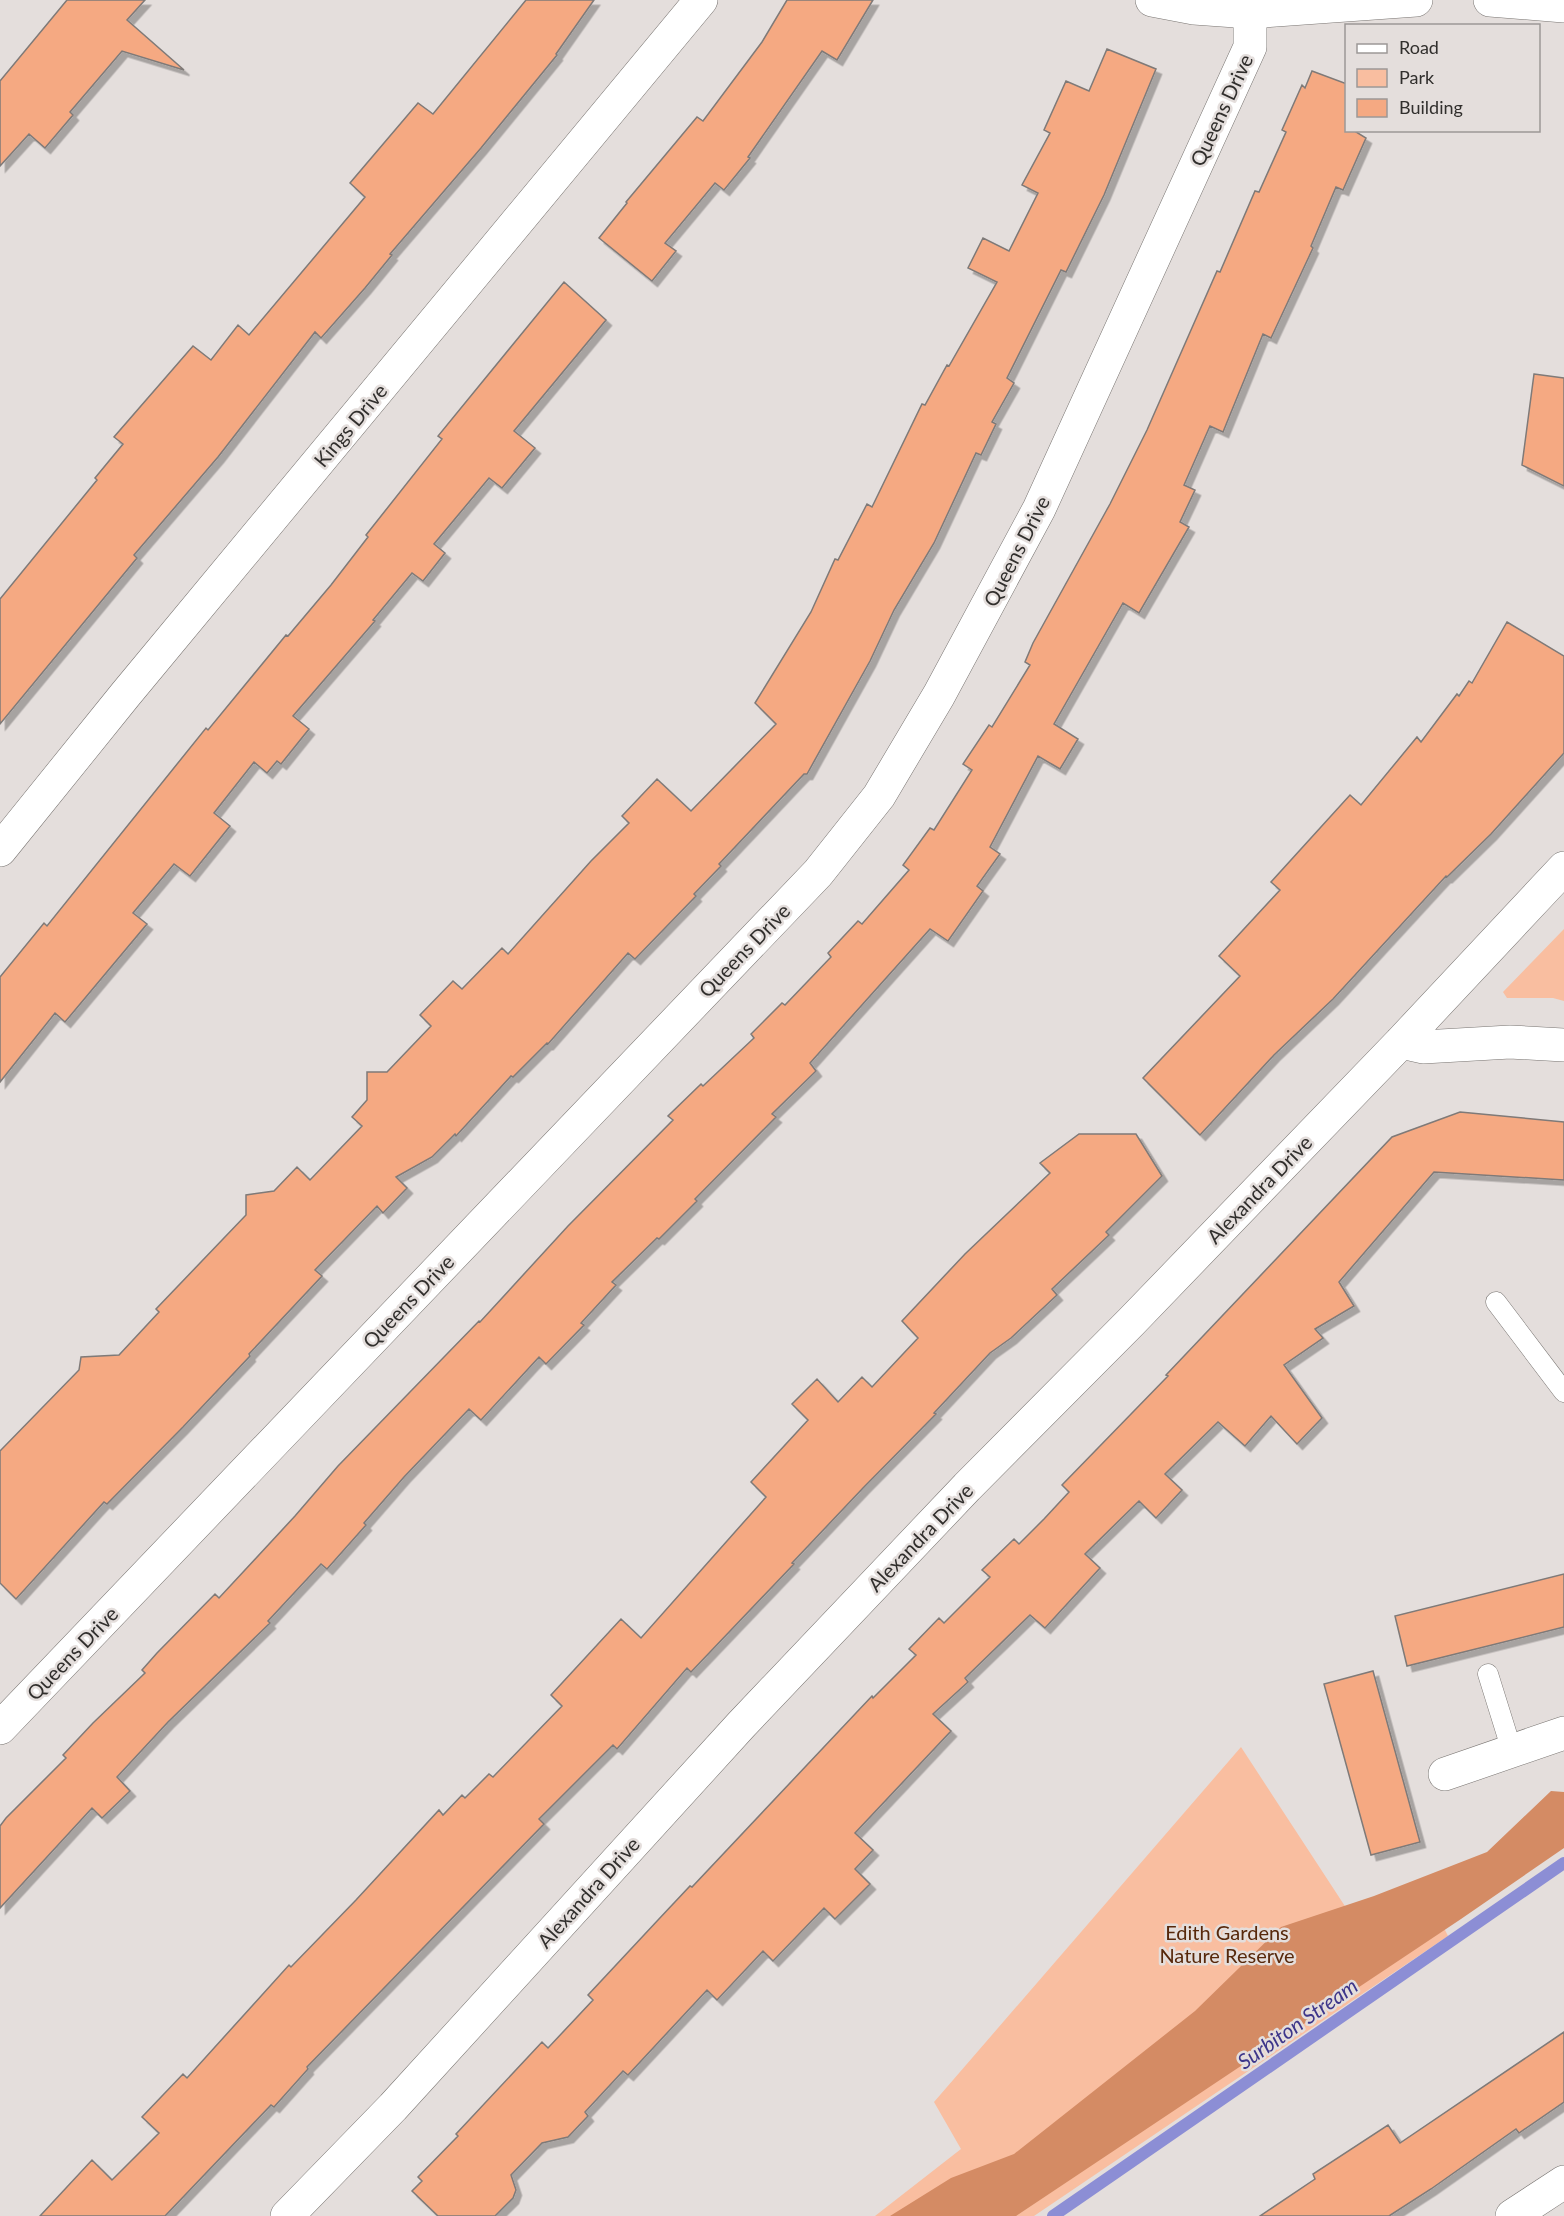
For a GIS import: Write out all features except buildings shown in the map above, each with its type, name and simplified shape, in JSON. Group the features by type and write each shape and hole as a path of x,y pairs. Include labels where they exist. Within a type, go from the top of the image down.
{"street":[{"name":"Kings Drive","path":"0,850 125,695 702,0"},
{"path":"1152,0 1194,8 1250,12 1416,0"},
{"path":"1490,0 1564,6"},
{"name":"Queens Drive","path":"0,1728 818,873 879,796 939,695 1038,509 1250,46 1250,12"},
{"name":"Alexandra Drive","path":"287,2216 393,2107 741,1725 967,1487 1131,1322 1401,1042 1564,868"},
{"path":"1401,1042 1423,1047 1510,1042 1564,1045"},
{"path":"1445,1774 1564,1732"},
{"path":"1512,2216 1564,2182"}],"lane":[{"path":"1496,1302 1564,1392"},
{"path":"1488,1674 1512,1751"}],"green space":[{"path":"1564,929 1564,1001 1553,998 1507,998 1503,992"},
{"name":"Edith Gardens Nature Reserve","path":"1241,1747 1354,1920 1425,1890 1448,1936 1034,2216 875,2216 961,2149 934,2102"}],"shaded area":[{"path":"1551,1791 1564,1792 1564,1848 1016,2216 890,2216 951,2178 1014,2154 1195,2011 1281,1927 1374,1896 1487,1852"}],"waterway":[{"name":"Surbiton Stream","path":"1053,2216 1564,1863"}]}
